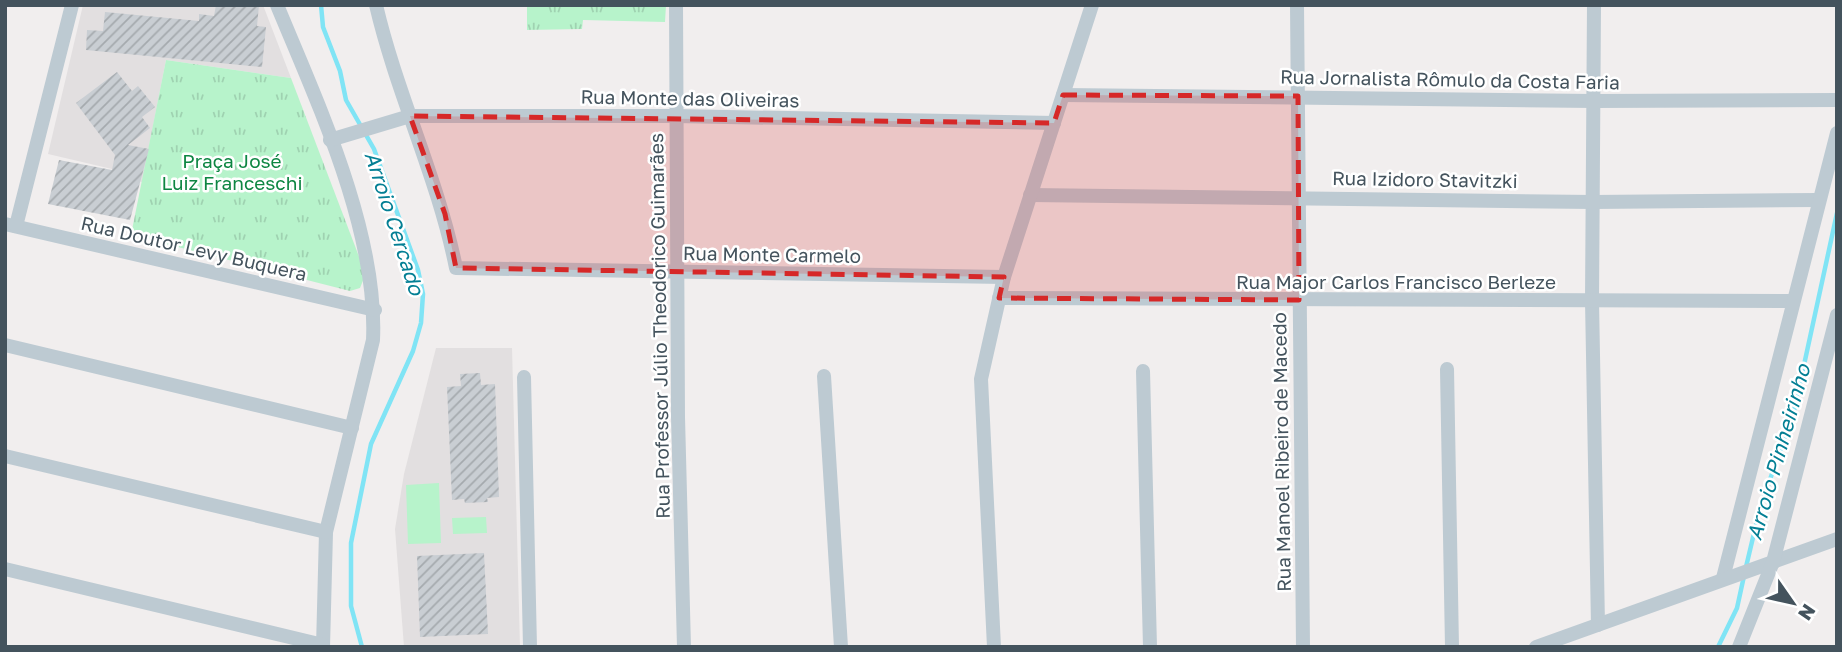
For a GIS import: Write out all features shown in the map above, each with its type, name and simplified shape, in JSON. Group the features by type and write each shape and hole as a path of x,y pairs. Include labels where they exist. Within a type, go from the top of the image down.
{"street":[{"path":"10,225 72,5"},
{"path":"5,569 323,646 326,533 373,340 374,310 369,261 330,140 277,5"},
{"path":"376,5 410,116"},
{"name":"Rua Professor Júlio Theodorico Guimarães","path":"676,5 675,116 684,647"},
{"path":"994,647 981,379 1004,277 1092,5"},
{"name":"Rua Manoel Ribeiro de Macedo","path":"1297,5 1303,647"},
{"path":"1594,5 1592,301 1598,625"},
{"name":"Rua Jornalista Rômulo da Costa Faria","path":"1063,95 1594,101 1837,100"},
{"name":"Rua Monte das Oliveiras","path":"330,140 410,116 675,116 1054,123"},
{"name":"Rua Monte Carmelo","path":"410,116 445,215 456,268 1004,277"},
{"path":"1726,577 1818,200 1837,133"},
{"name":"Rua Izidoro Stavitzki","path":"1030,195 1298,196 1592,202 1818,200"},
{"name":"Rua Doutor Levy Buquera","path":"10,225 374,310"},
{"name":"Rua Major Carlos Francisco Berleze","path":"999,298 1793,301"},
{"path":"1739,647 1768,564 1837,315"},
{"path":"5,345 352,428"},
{"path":"1447,369 1452,647"},
{"path":"1143,371 1150,647"},
{"path":"824,376 841,647"},
{"path":"524,377 530,647"},
{"path":"5,456 326,533"},
{"path":"1536,647 1837,539"}],"highlighted area":[{"path":"1063,95 1298,96 1299,300 999,298 1004,277 456,268 445,214 410,116 1054,123"}],"shaded area":[{"path":"83,5 263,5 291,78 166,60 142,182 111,175 112,169 48,154"},
{"path":"436,348 512,348 520,647 404,647 395,529 404,474"}],"green space":[{"path":"527,5 666,5 665,22 583,20 582,29 527,30"},
{"name":"Praça José Luiz Franceschi","path":"166,60 291,78 363,267 364,278 360,288 350,291 131,235"},
{"path":"439,483 441,543 408,544 406,485"},
{"path":"486,517 487,533 453,534 452,518"}],"building":[{"path":"216,5 259,5 257,26 266,27 262,67 86,50 87,30 103,31 105,12 199,21 199,14 214,16"},
{"path":"117,72 132,91 138,86 155,107 142,117 150,128 128,145 149,149 130,220 48,204 59,160 112,170 115,155 76,103"},
{"path":"480,373 481,385 495,384 499,497 487,498 488,502 465,503 464,499 452,500 447,387 461,386 460,374"},
{"path":"484,553 488,634 420,637 417,556"}],"waterway":[{"name":"Arroio Cercado","path":"321,5 323,27 340,71 346,100 374,149 418,270 423,294 421,323 413,351 371,444 351,543 351,606 362,647"},
{"name":"Arroio Pinheirinho","path":"1746,567 1760,508 1794,411 1837,213"},
{"name":"Arroio Pinheirinho","path":"1718,647 1737,608 1744,576"}]}
